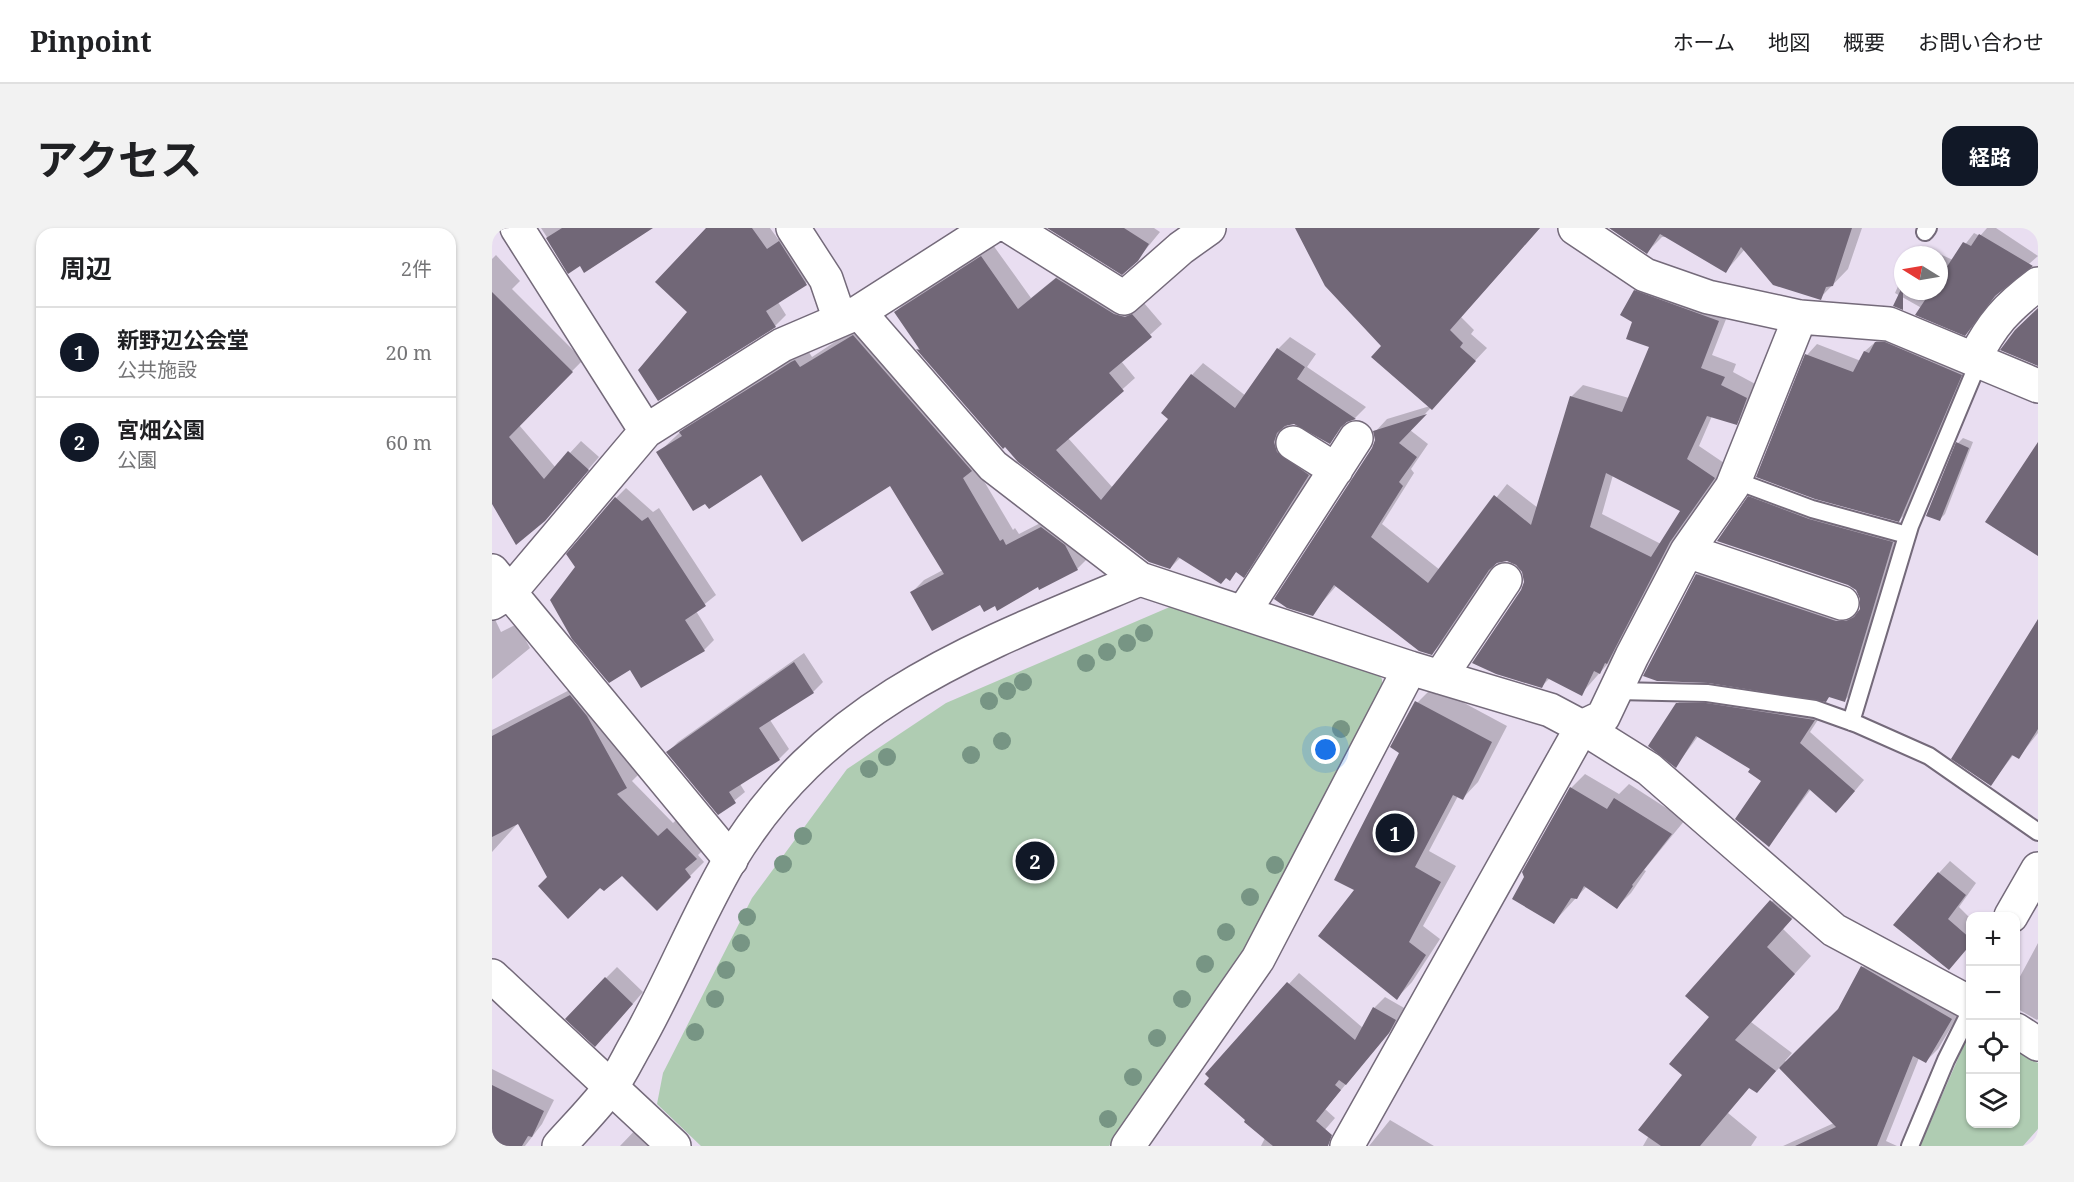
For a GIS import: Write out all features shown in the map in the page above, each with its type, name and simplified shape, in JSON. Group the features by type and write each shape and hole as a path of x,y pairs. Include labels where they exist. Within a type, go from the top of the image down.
{"street":[{"path":"517,228 646,431"},
{"path":"793,228 849,316 993,466 1140,579 1425,673 1550,710 1649,769 1834,930 1966,998"},
{"path":"731,860 498,589 646,431 782,345 849,316 990,228"},
{"path":"1012,228 1124,298 1181,248 1209,228"},
{"path":"1589,232 1645,275 1708,297 1800,317 1889,324 2038,386"},
{"path":"1976,360 1996,320 2010,305 2038,284"},
{"path":"1347,1146 1582,727 1603,717 1687,551 1734,480 1800,317"},
{"path":"1243,613 1356,438"},
{"path":"1293,443 1336,470"},
{"path":"1687,551 1842,603"},
{"path":"559,1146 611,1087 662,1000 704,909 731,860 765,809 800,770 852,722 899,691 1017,631 1140,579"},
{"path":"1128,1146 1258,959 1425,673 1505,580"},
{"path":"2013,912 2038,869"},
{"path":"492,976 674,1146"},
{"path":"2020,1033 2038,1044"}],"lane":[{"path":"1851,722 1907,535 1976,360"},
{"path":"1734,480 1812,508 1907,535"},
{"path":"1617,691 1707,693 1815,709 1929,756 2038,832"},
{"path":"1910,1146 1947,1060 1966,1008"}],"green space":[{"path":"1179,603 1375,670 1382,679 1382,688 1310,824 1248,950 1109,1146 701,1146 657,1104 663,1073 752,898 847,769 946,703"},
{"path":"1966,1040 1966,1128 2020,1128 2020,1053 2038,1063 2038,1129 2023,1146 1920,1146"}],"building":[{"path":"562,228 653,228 584,273 580,266 568,274 546,238"},
{"path":"706,228 752,228 767,249 779,241 807,285 766,311 776,327 658,401 638,370 687,312 655,282"},
{"path":"1047,228 1124,228 1149,244 1138,261 1122,275"},
{"path":"1295,228 1540,228 1450,330 1463,343 1460,347 1476,361 1432,410 1371,357 1381,346 1325,286"},
{"path":"1609,228 1852,228 1833,286 1826,287 1821,300 1773,285 1741,247 1726,273 1660,234 1647,254"},
{"path":"1979,234 2033,266 1995,296 1965,336 1915,315 1925,300 1948,300 1948,265 1963,242 1971,246"},
{"path":"981,256 1018,309 1056,278 1114,314 1125,317 1132,314 1152,337 1109,373 1124,391 1056,450 1101,500 1168,419 1161,413 1191,374 1235,408 1277,348 1305,367 1297,379 1356,419 1341,427 1330,444 1294,424 1285,426 1277,433 1274,442 1277,452 1309,475 1244,578 1236,572 1230,581 1226,578 1221,584 1178,557 1170,569 1149,562 1018,462 1005,447 1003,449 916,349 920,350 894,312"},
{"path":"1634,290 1719,321 1701,368 1725,377 1721,385 1747,398 1737,425 1707,416 1687,459 1715,478 1670,542 1607,664 1605,663 1600,674 1594,671 1582,696 1547,678 1542,688 1496,674 1472,663 1524,582 1522,572 1516,565 1507,561 1497,563 1489,570 1432,655 1419,651 1334,585 1313,616 1287,608 1274,599 1372,448 1375,440 1373,431 1427,414 1399,443 1417,457 1399,482 1403,486 1371,537 1428,583 1494,495 1531,525 1570,396 1622,412 1649,347 1626,339 1632,322 1620,315","holes":["1606,473 1680,511 1651,557 1590,527"]},
{"path":"492,292 573,372 509,437 544,479 568,451 589,470 545,521 516,545 492,504"},
{"path":"1896,300 1903,300 1903,310 1893,306"},
{"path":"2038,308 2038,366 2000,350 2015,330"},
{"path":"853,335 972,471 963,478 1000,541 1003,539 1006,545 1041,527 1065,545 1078,570 1039,590 1038,587 997,611 995,606 984,612 980,605 932,631 910,592 944,574 890,486 802,542 761,475 709,509 705,504 693,511 656,452 682,436 679,432 791,362 795,360 800,367"},
{"path":"1875,342 1885,342 1962,375 1899,522 1815,499 1756,477 1805,354 1853,372 1864,351 1869,353"},
{"path":"1956,442 1969,448 1940,521 1926,516"},
{"path":"2038,442 2038,556 1985,522"},
{"path":"1748,496 1809,519 1893,542 1845,702 1829,697 1826,702 1708,683 1657,681 1643,676 1696,574 1836,621 1846,621 1854,617 1860,609 1860,599 1856,590 1848,585 1717,541"},
{"path":"615,497 642,521 648,517 706,606 685,620 705,651 641,688 630,670 609,683 572,639 550,600 575,567 566,554"},
{"path":"2038,619 2038,729 2019,759 2012,755 1991,786 1951,759"},
{"path":"794,662 814,693 759,728 780,760 729,792 736,803 718,815 666,752"},
{"path":"570,695 587,716 627,788 617,794 658,836 667,828 697,859 685,869 691,877 657,911 622,876 604,891 600,888 568,919 538,886 547,877 518,824 492,837 492,736"},
{"path":"1415,701 1492,742 1463,800 1453,795 1415,867 1441,882 1409,942 1426,955 1397,1000 1318,936 1354,890 1334,880 1399,753 1390,747"},
{"path":"1676,703 1706,703 1815,720 1800,743 1855,791 1836,813 1809,789 1769,847 1735,819 1761,781 1748,772 1750,769 1696,736 1676,768 1648,746"},
{"path":"1570,787 1607,809 1614,798 1672,834 1632,885 1617,909 1584,886 1577,899 1571,898 1554,924 1512,899 1524,877 1522,872"},
{"path":"1938,872 1966,895 1948,919 1966,935 1966,950 1949,970 1893,925"},
{"path":"1770,900 1792,919 1767,947 1795,974 1735,1040 1776,1071 1757,1093 1749,1088 1700,1146 1661,1146 1638,1130 1682,1075 1669,1064 1709,1017 1685,996"},
{"path":"1861,966 1952,1019 1926,1063 1913,1056 1877,1146 1795,1146 1836,1127 1779,1068 1838,1009"},
{"path":"605,977 633,1004 595,1047 565,1019"},
{"path":"1287,982 1355,1040 1373,1007 1396,1020 1389,1033 1346,1085 1339,1080 1335,1085 1341,1090 1316,1121 1332,1135 1328,1146 1273,1146 1204,1084 1209,1078 1205,1074"},
{"path":"492,1085 544,1111 532,1137 528,1136 522,1146 492,1146"}],"place":[{"name":"新野辺公会堂","path":"1395,833"},
{"name":"宮畑公園","path":"1035,861"}]}
